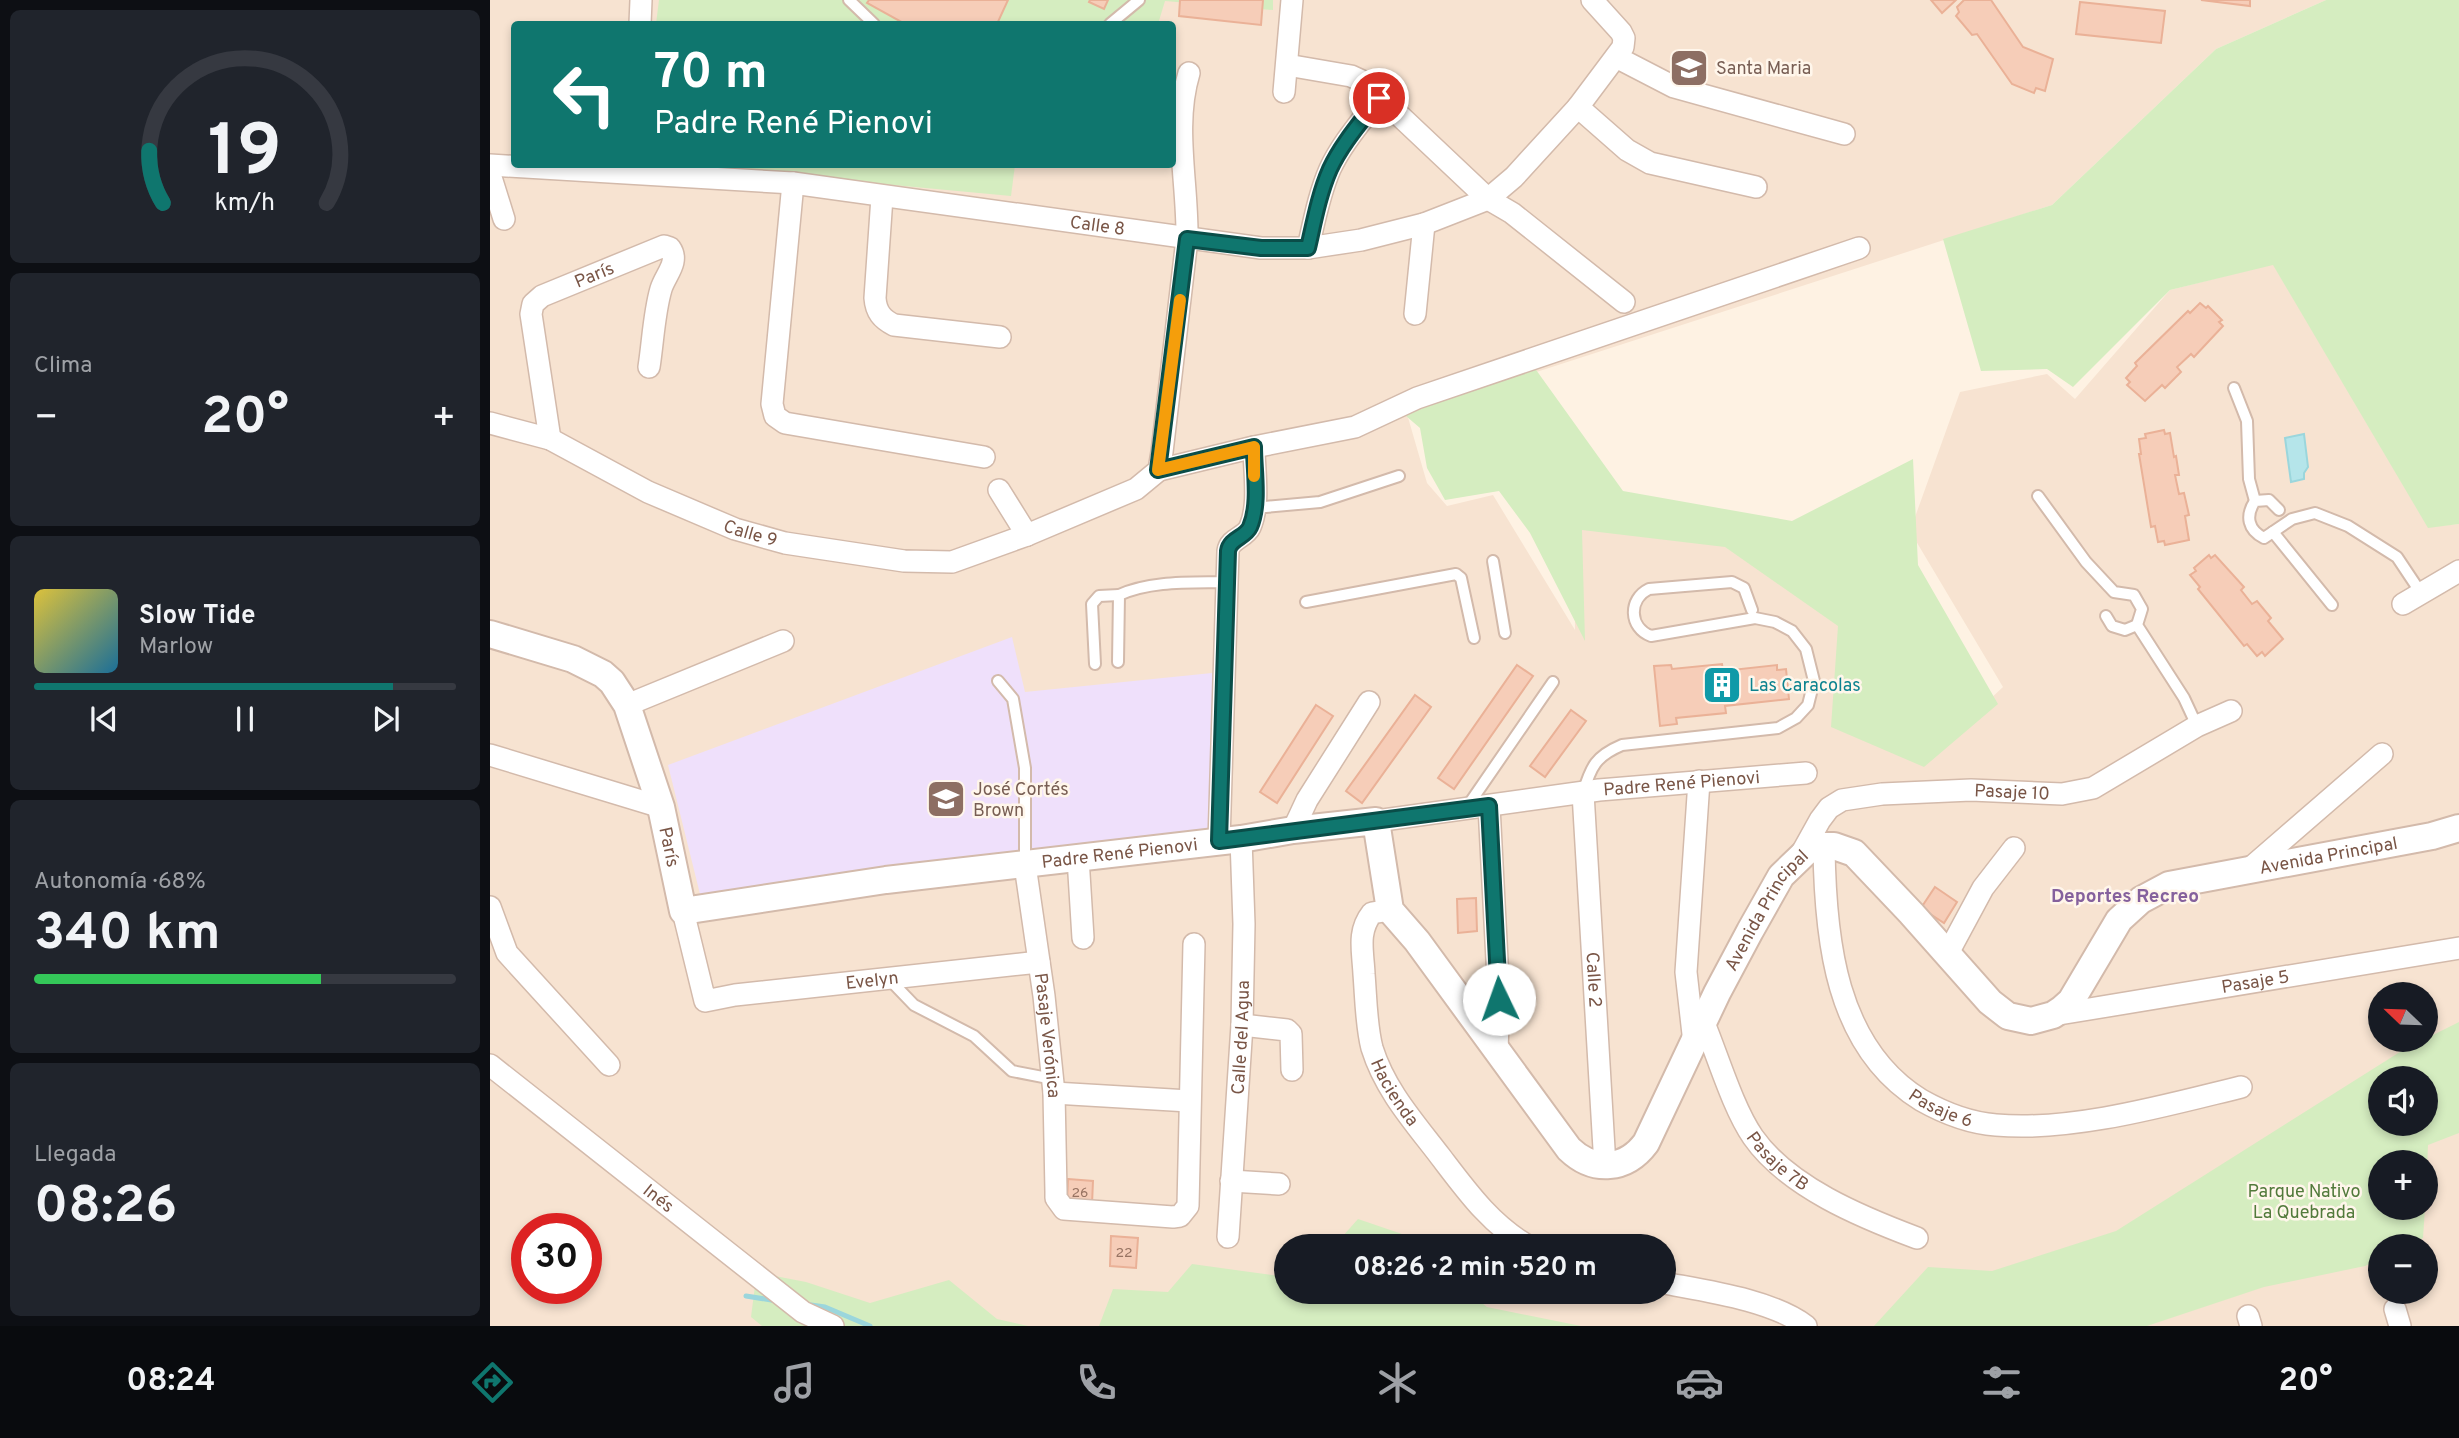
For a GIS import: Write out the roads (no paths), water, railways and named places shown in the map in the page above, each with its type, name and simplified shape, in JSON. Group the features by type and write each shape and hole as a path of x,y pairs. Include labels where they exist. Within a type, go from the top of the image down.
{"street":[{"path":"640,21 641,0"},
{"path":"1284,92 1292,0"},
{"path":"1592,0 1620,48 1674,87 1844,134"},
{"name":"Calle 8","path":"598,168 793,183 1187,239 1261,248 1308,248 1361,240 1424,224 1488,199 1514,177 1578,107 1620,48"},
{"path":"1287,65 1351,76 1364,82 1488,199 1512,213 1624,302"},
{"path":"1158,470 1187,239 1188,215 1181,115 1182,94 1189,73"},
{"path":"1308,248 1319,201 1330,170 1342,146 1379,98"},
{"path":"1578,107 1627,150 1650,163 1756,187"},
{"name":"Calle 8","path":"490,165 511,166"},
{"path":"490,174 504,219"},
{"path":"793,183 772,404 775,416 785,423 984,457"},
{"path":"882,197 876,298 876,308 880,315 894,325 1000,337"},
{"path":"1415,314 1424,224"},
{"name":"París","path":"550,439 531,314 533,304 542,296 664,246 670,248 674,254 661,288 649,367"},
{"name":"Calle 9","path":"490,423 550,439 648,492 735,528 785,543 904,561 952,562 1027,536 1136,489 1158,470 1355,427 1418,398 1859,248"},
{"name":"Calle del Agua","path":"1228,1237 1242,1025 1244,924 1230,840 1222,677 1228,546 1249,530 1254,508 1254,447"},
{"path":"999,490 1027,536"},
{"path":"2412,598 2459,571"},
{"name":"París","path":"490,634 591,667 612,682 627,705 661,807 705,1001"},
{"path":"627,705 783,642"},
{"path":"1293,831 1307,800 1369,702"},
{"name":"Pasaje 10","path":"1812,851 1820,820 1829,808 1842,800 1882,794 1958,790 2062,794 2093,789 2197,726 2231,711"},
{"path":"2247,871 2382,754"},
{"path":"490,755 661,807"},
{"name":"Padre René Pienovi","path":"683,911 886,880 1230,840 1583,793 1806,773"},
{"name":"Pasaje 7B","path":"1699,781 1686,972 1686,989 1699,1033 1752,1136 1777,1165 1850,1210 1917,1238"},
{"name":"Calle 2","path":"1583,793 1605,1166"},
{"path":"1489,806 1499,999 1497,1049"},
{"path":"1376,821 1390,910 1418,942 1569,1149 1585,1161 1605,1166"},
{"name":"Avenida Principal","path":"1605,1166 1628,1160 1641,1150 1745,941 1781,876 1812,851 1844,848 1862,860 1998,1010 2019,1020 2031,1021 2053,1016 2071,1001 2112,930 2128,910 2169,885 2432,836 2459,828"},
{"path":"1948,953 1983,888 2014,848"},
{"name":"Pasaje 6","path":"1812,851 1824,894 1834,960 1846,1010 1867,1048 1880,1065 1904,1088 1931,1106 1951,1115 1982,1123 2036,1125 2099,1118 2241,1087"},
{"path":"1078,858 1083,938"},
{"name":"Pasaje Verónica","path":"1025,865 1053,1086 1056,1192 1059,1204 1068,1211 1173,1217 1185,1212 1189,1200 1189,1101"},
{"path":"490,906 507,953 609,1065"},
{"name":"Hacienda","path":"1390,910 1372,913 1364,924 1362,942 1371,1046 1383,1076 1402,1107 1473,1201 1509,1234"},
{"path":"1053,1086 1189,1101 1194,944"},
{"name":"Pasaje 5","path":"2053,1016 2459,948"},
{"name":"Evelyn","path":"705,1001 735,995 1039,962"},
{"path":"1242,1025 1287,1030 1292,1034 1292,1070"},
{"name":"Inés","path":"490,1065 803,1312 833,1326"},
{"path":"1231,1181 1279,1184"},
{"path":"1676,1285 1771,1308 1806,1326"}],"lane":[{"path":"849,0 871,21"},
{"path":"1114,21 1139,0"},
{"path":"2234,387 2247,421 2249,479 2255,501 2248,520 2255,534 2264,538 2292,519 2315,513 2367,536 2397,557 2412,598"},
{"path":"1254,508 1320,502 1399,476"},
{"path":"2038,496 2086,562 2114,592 2134,595 2143,609 2137,625 2125,631 2112,626 2106,616"},
{"path":"2255,501 2269,500 2279,510"},
{"path":"2273,532 2332,605"},
{"path":"1493,561 1505,633"},
{"path":"1306,603 1456,575 1461,578 1474,638"},
{"path":"1095,664 1093,604 1099,596 1119,595 1135,588 1228,582"},
{"path":"1583,793 1589,773 1596,762 1605,752 1622,745 1778,728 1796,718 1808,705 1814,681 1806,649 1792,631 1775,622 1755,618 1651,636 1643,633 1636,625 1634,603 1640,594 1649,589 1732,582 1744,588 1752,610"},
{"path":"1118,662 1119,595"},
{"path":"2137,625 2184,698 2197,726"},
{"path":"998,681 1013,699 1026,768 1025,865"},
{"path":"1466,809 1553,682"},
{"path":"888,978 914,1005 974,1036 1012,1071 1053,1086"}],"water":[{"path":"2304,434 2308,467 2304,479 2291,482 2285,438"}],"waterway":[{"path":"746,1296 777,1301"},
{"path":"811,1305 825,1307 870,1326"}],"place":[{"name":"Santa Maria","path":"1689,68"},
{"name":"Las Caracolas","path":"1722,685"},
{"name":"José Cortés Brown","path":"946,799"}],"district":[{"name":"Deportes Recreo","path":"2125,895"}],"park label":[{"name":"Parque Nativo La Quebrada","path":"2304,1201"}]}
